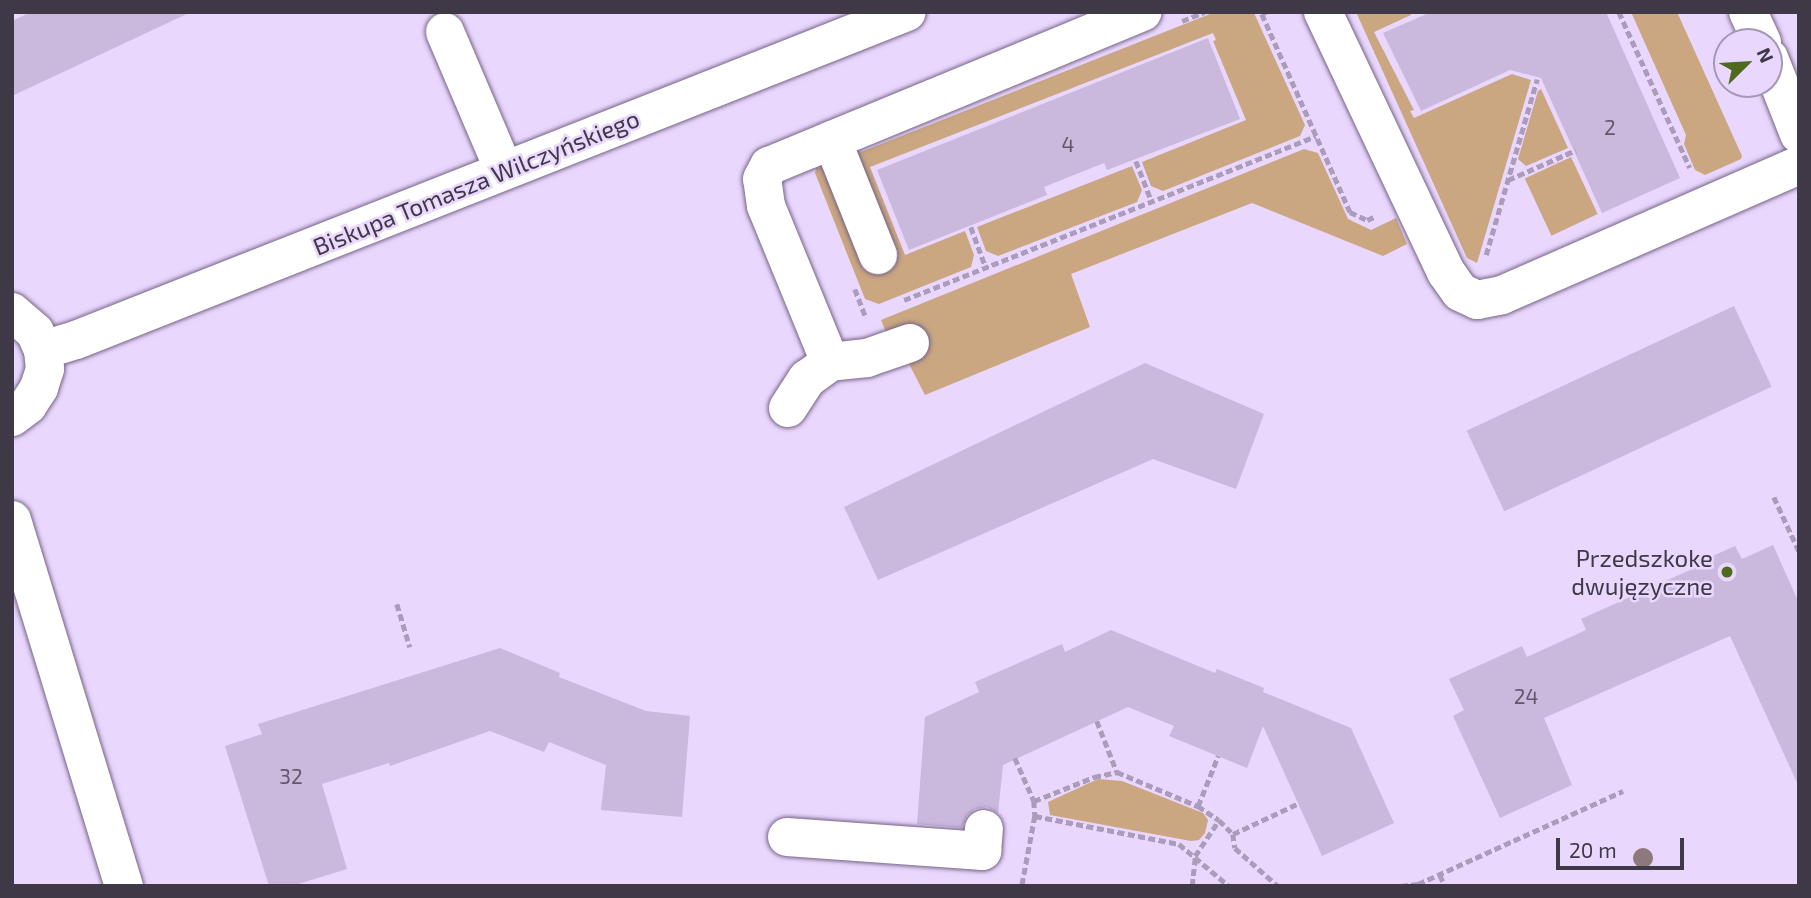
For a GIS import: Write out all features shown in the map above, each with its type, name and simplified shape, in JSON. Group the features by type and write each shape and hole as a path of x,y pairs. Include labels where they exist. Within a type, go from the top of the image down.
{"street":[{"name":"Biskupa Tomasza Wilczyńskiego","path":"43,350 76,340 908,12"},
{"path":"1323,12 1446,272 1460,292 1477,300 1502,295 1799,165"},
{"path":"1748,12 1755,28"},
{"path":"830,362 766,206 762,178 769,166 1161,17"},
{"path":"445,32 504,170"},
{"path":"1783,93 1799,134"},
{"path":"832,140 864,267"},
{"path":"12,312 35,332 43,350 45,369 39,388 29,405 12,416"},
{"path":"788,408 807,379 830,362 895,348"},
{"path":"12,520 124,886"},
{"path":"787,837 982,851 984,829"}],"path":[{"path":"1161,17 1204,12"},
{"path":"1619,12 1691,170"},
{"path":"1264,13 1350,212 1367,220 1414,202"},
{"path":"1485,259 1537,79"},
{"path":"902,301 1316,136"},
{"path":"1507,181 1576,150"},
{"path":"1136,160 1152,202"},
{"path":"971,227 986,268"},
{"path":"864,267 866,316 895,348"},
{"path":"866,316 878,311"},
{"path":"1774,497 1799,551"},
{"path":"397,604 410,647"},
{"path":"1097,721 1117,772"},
{"path":"1198,806 1218,756"},
{"path":"1015,758 1034,802 1035,816 1022,886"},
{"path":"1034,802 1094,777 1117,772 1198,806 1219,820 1233,834 1235,848 1278,886"},
{"path":"1401,886 1419,885 1623,790"},
{"path":"1233,834 1297,804"},
{"path":"1035,816 1179,844 1229,886"},
{"path":"1192,886 1195,856 1219,820"},
{"path":"1440,874 1445,886"}],"shaded area":[{"path":"1215,12 1254,13 1305,125 1300,136 1163,191 1151,186 1142,162 1246,120 1213,41 1216,40 1213,33 870,167 905,255 965,231 974,255 971,267 879,304 865,299 815,173 816,168 823,167 863,269 879,260 856,154"},
{"path":"1356,12 1410,12 1411,15 1374,32 1414,110 1410,111 1414,118 1512,74 1531,80 1477,263 1467,258"},
{"path":"1631,12 1677,12 1713,92 1713,98 1716,98 1742,156 1741,159 1705,175 1695,170 1684,144 1686,135"},
{"path":"1541,89 1568,148 1526,166 1518,159 1538,91"},
{"path":"1304,149 1318,153 1348,219 1371,230 1396,218 1407,244 1383,256 1252,203 1071,274 1090,327 925,395 908,362 926,354 916,329 889,339 881,320"},
{"path":"1571,157 1598,214 1551,236 1525,179"},
{"path":"1132,166 1142,190 1137,202 998,256 986,251 977,227"},
{"path":"1098,779 1122,781 1203,813 1208,820 1205,833 1199,840 1191,841 1050,815 1048,802"}],"building":[{"path":"31,12 191,12 12,96 12,21"},
{"path":"1431,12 1606,12 1680,178 1602,213 1541,78 1510,70 1421,111 1383,33"},
{"path":"1208,38 1240,119 1107,170 1104,163 1044,187 1047,195 909,250 877,170"},
{"path":"1734,306 1772,387 1504,511 1467,431"},
{"path":"1145,363 1264,414 1236,489 1153,459 878,580 844,507"},
{"path":"1773,545 1799,603 1799,787 1730,636 1544,718 1572,785 1500,818 1453,716 1464,710 1449,679 1522,646 1527,657 1586,630 1581,619 1699,566 1697,563 1735,546 1742,559"},
{"path":"1111,630 1215,673 1217,669 1264,688 1263,692 1351,728 1394,823 1322,856 1263,726 1247,768 1169,736 1174,726 1128,707 1003,765 998,813 987,807 975,809 967,816 962,828 917,824 925,717 979,692 975,682 1062,644 1065,652"},
{"path":"500,648 560,673 559,677 646,711 690,716 682,817 601,810 606,765 549,742 544,752 490,731 390,766 389,763 322,784 347,869 292,886 269,886 225,746 262,734 258,724"}],"place":[{"name":"Przedszkoke dwujęzyczne","path":"1727,572"}]}
